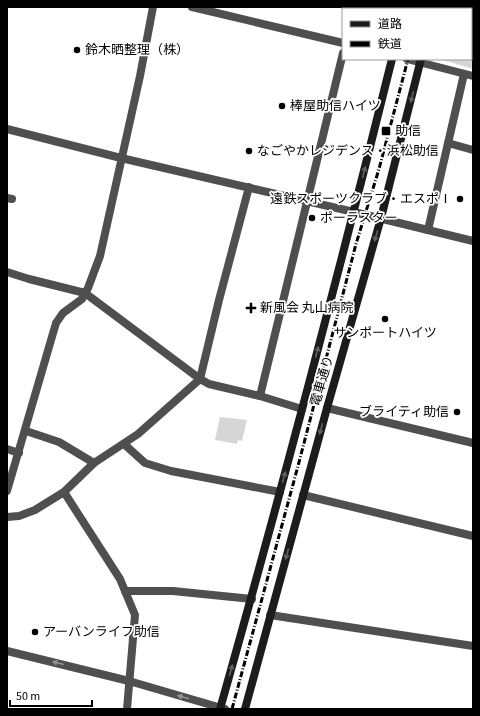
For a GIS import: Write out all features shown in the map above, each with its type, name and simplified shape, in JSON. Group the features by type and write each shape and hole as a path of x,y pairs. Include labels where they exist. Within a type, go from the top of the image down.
{"street":[{"path":"7,491 26,431 56,323 63,313 82,299 88,288 100,256 140,76 153,7"},
{"path":"192,7 342,43"},
{"path":"260,396 342,57"},
{"name":"電車通り","path":"222,709 354,212 392,60"},
{"path":"421,61 473,76"},
{"name":"電車通り","path":"245,709 327,408 381,218 421,61"},
{"path":"428,230 464,74"},
{"path":"7,129 121,158 381,218 473,241"},
{"path":"448,143 473,150"},
{"path":"7,516 19,516 35,510 64,492 94,463 138,434 200,379 249,187"},
{"path":"7,272 85,293 200,379 209,384 260,396 302,409"},
{"path":"327,408 473,443"},
{"path":"26,431 59,442 94,463"},
{"path":"124,444 145,464 171,472 280,492"},
{"path":"7,449 19,453"},
{"path":"64,492 120,580 135,615 127,709"},
{"path":"303,495 473,536"},
{"path":"125,591 174,591 252,599"},
{"path":"270,615 473,646"},
{"path":"7,651 129,681 222,709"}],"shaded area":[{"path":"473,7 473,69 443,60 472,60 472,8 452,8"},
{"path":"220,417 247,420 242,441 238,440 237,444 215,440"}],"railway":[{"path":"232,709 356,244 379,169 408,60"}],"place":[{"name":"鈴木晒整理（株）","path":"77,50"},
{"name":"棒屋助信ハイツ","path":"282,106"},
{"name":"助信","path":"386,131"},
{"name":"なごやかレジデンス・浜松助信","path":"249,151"},
{"name":"遠鉄スポーツクラブ・エスポⅠ","path":"460,199"},
{"name":"ポーラスター","path":"312,218"},
{"name":"新風会 丸山病院","path":"251,308"},
{"name":"サンポートハイツ","path":"385,319"},
{"name":"ブライティ助信","path":"457,412"},
{"name":"アーバンライフ助信","path":"35,632"}]}
